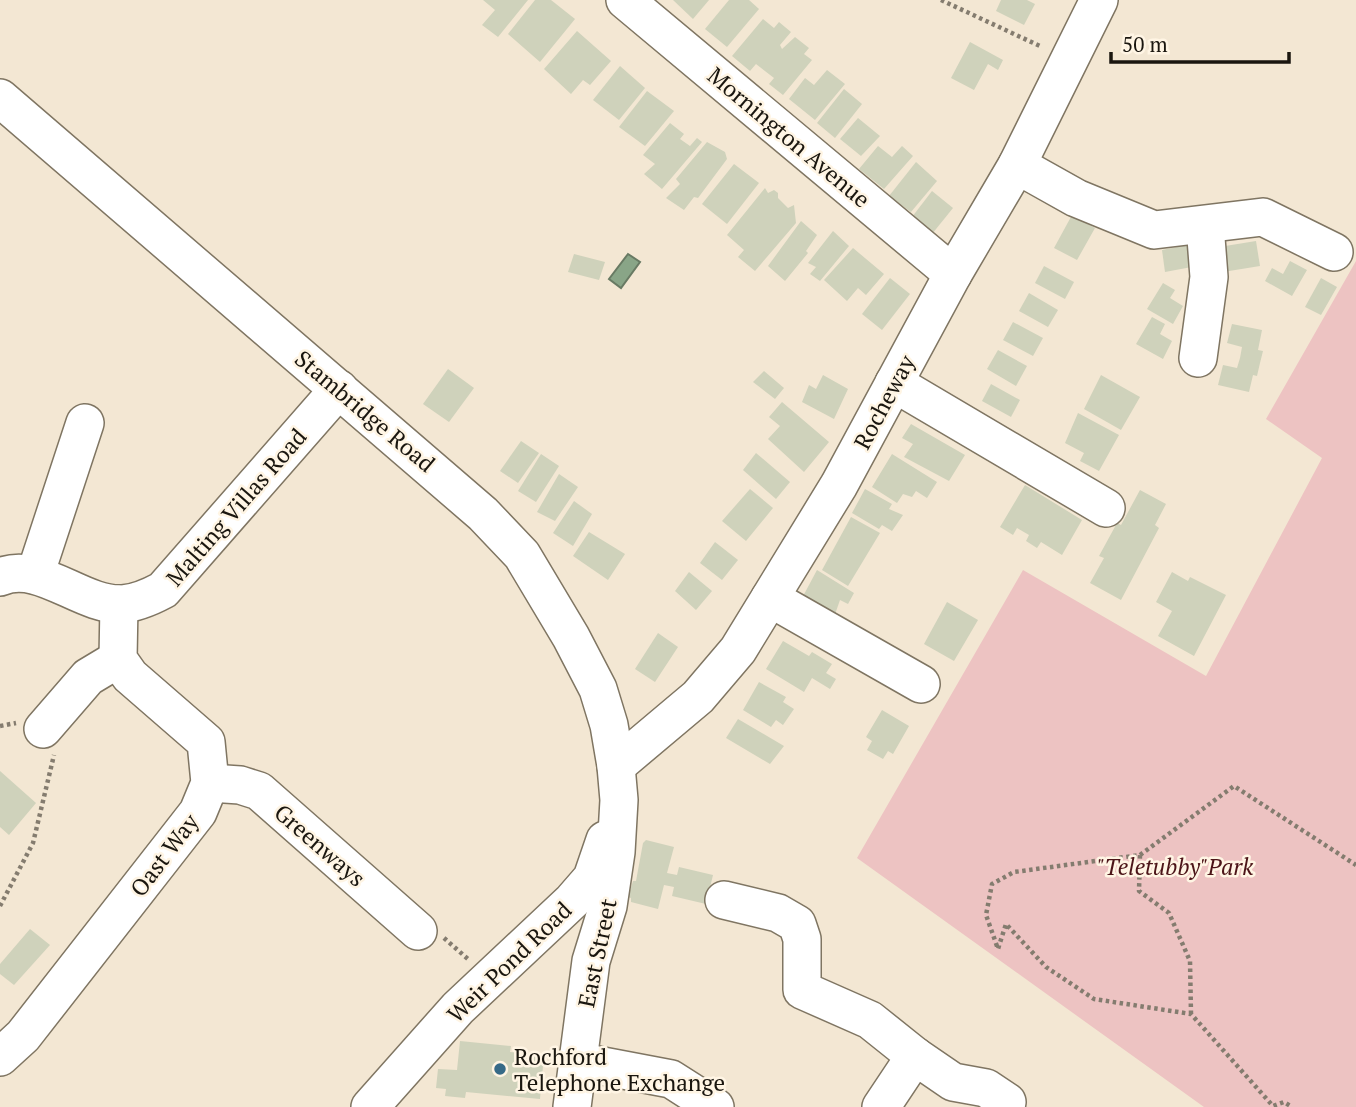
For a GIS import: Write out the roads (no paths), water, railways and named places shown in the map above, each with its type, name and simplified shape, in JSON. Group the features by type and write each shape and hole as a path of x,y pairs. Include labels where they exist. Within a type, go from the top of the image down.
{"street":[{"name":"Mornington Avenue","path":"625,0 953,274"},
{"name":"Rocheway","path":"618,783 719,674 770,598 839,485 953,274 1017,165 1098,0"},
{"name":"Stambridge Road","path":"0,97 447,481 522,555 598,689 609,725 618,783"},
{"path":"1017,165 1076,198 1154,230 1263,217 1334,252"},
{"path":"1198,358 1209,277 1205,225"},
{"path":"894,383 1106,508"},
{"name":"Malting Villas Road","path":"120,604 142,600 163,590 339,389"},
{"path":"43,729 88,677 118,659 120,604 18,576 85,424"},
{"path":"770,598 921,684"},
{"name":"Oast Way","path":"0,1057 23,1036 198,812 210,783 206,742 130,676 118,659"},
{"name":"Greenways","path":"210,783 240,785 259,791 418,931"},
{"name":"Weir Pond Road","path":"370,1107 489,977 592,878 618,783"},
{"name":"East Street","path":"572,1107 590,961 608,906 616,852 618,783"},
{"path":"724,900 778,913 797,924 802,939 802,990 870,1020 953,1082 986,1088 1007,1102 1005,1107"},
{"path":"548,923 576,926 596,947"},
{"path":"881,1107 915,1056"},
{"path":"576,1061 671,1079 700,1102"}],"place":[{"name":"Rochford Telephone Exchange","path":"500,1069"}],"park label":[{"name":"\"Teletubby\"Park","path":"1175,866"}]}
